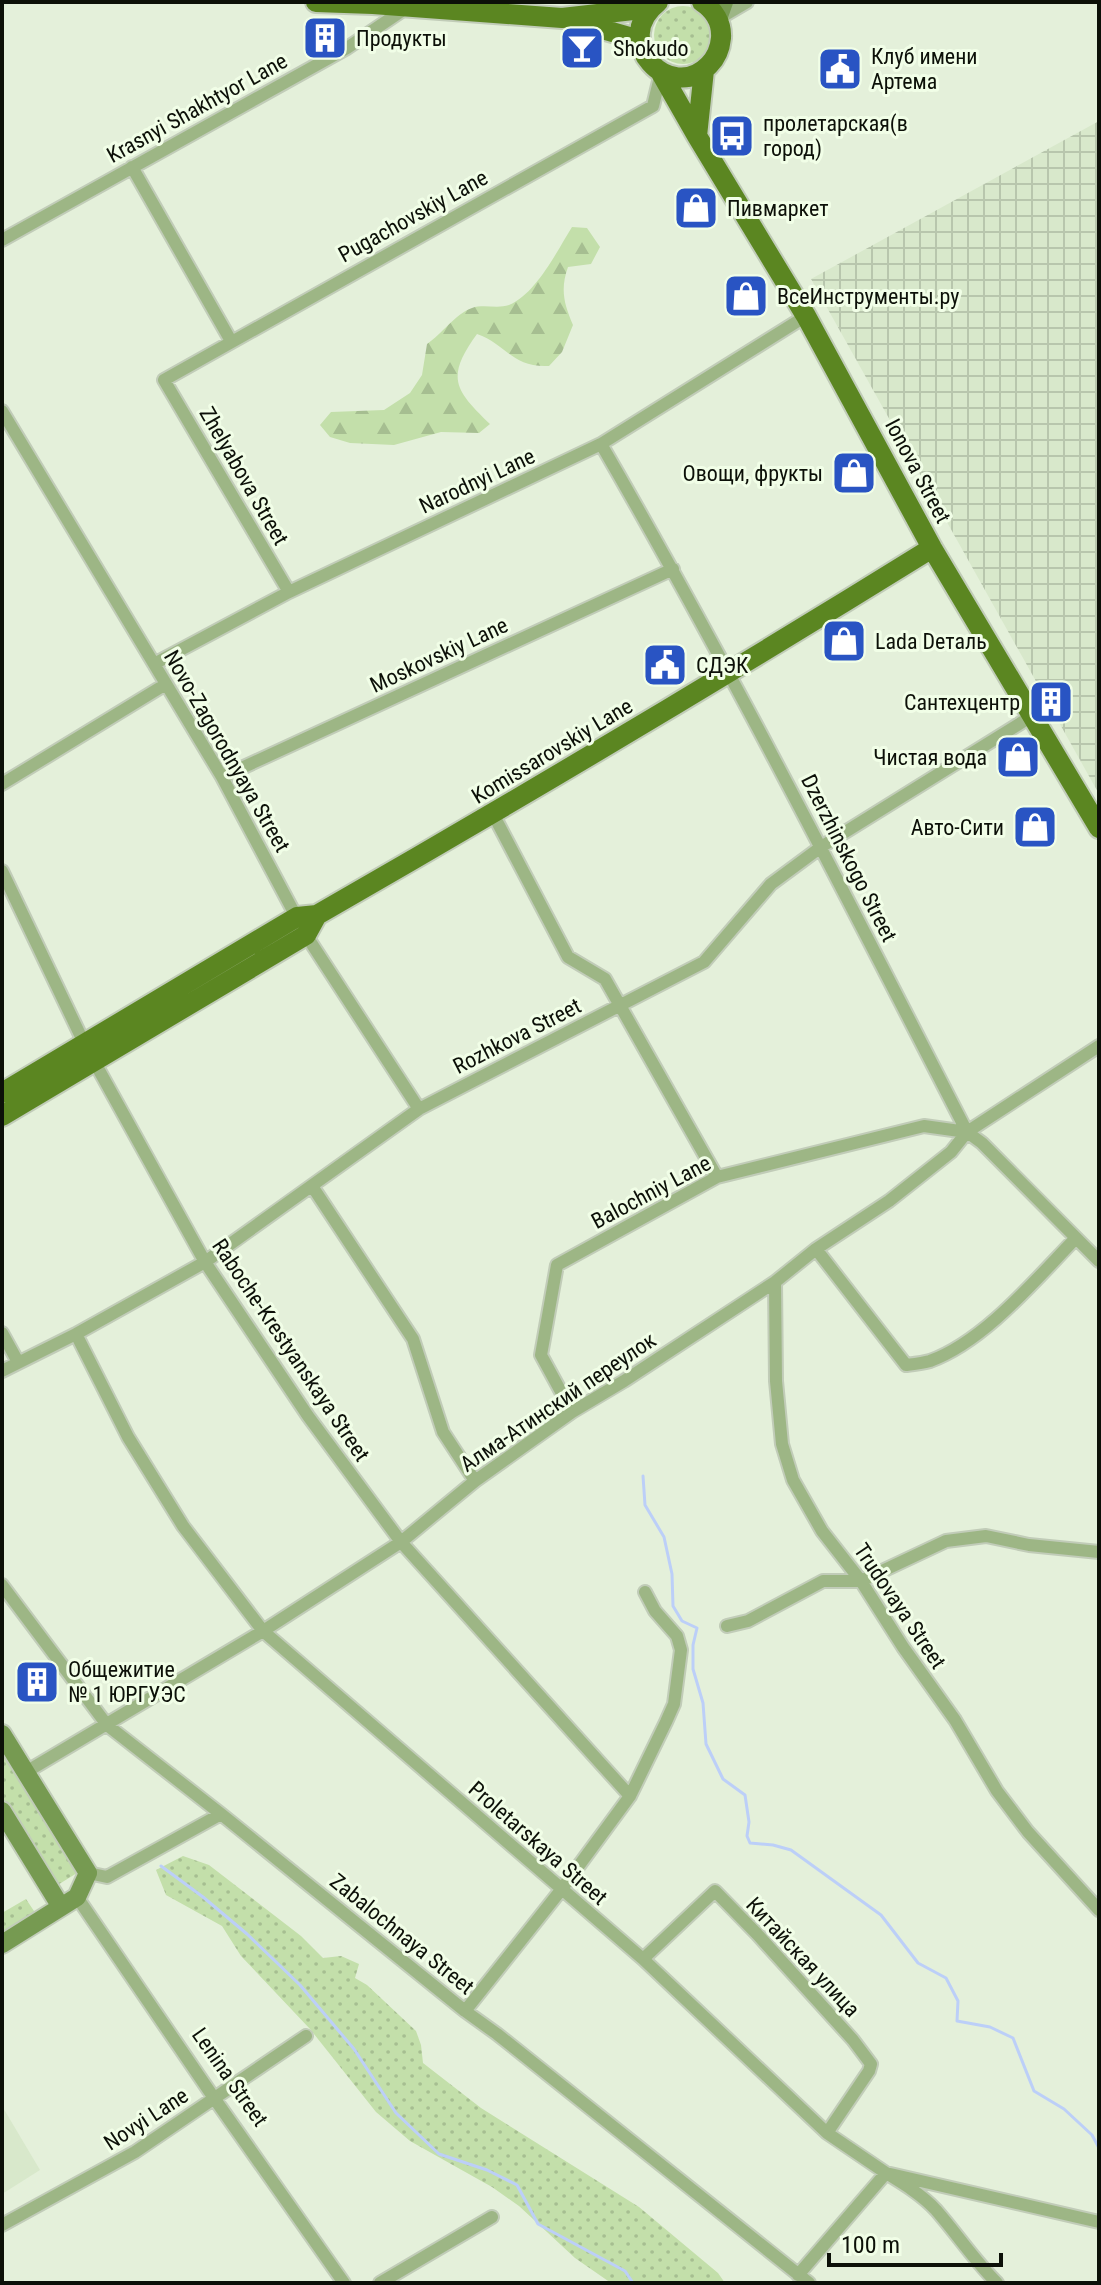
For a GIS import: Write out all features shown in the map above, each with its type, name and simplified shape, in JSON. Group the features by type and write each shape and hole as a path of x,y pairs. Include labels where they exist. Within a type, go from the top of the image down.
{"main road":[{"path":"316,2 447,6 562,18 640,40 640,27 654,5"},
{"path":"661,73 672,77 690,76 704,70 715,59 721,46 721,10 702,2"},
{"path":"562,18 654,5"},
{"name":"Ionova Street","path":"640,40 648,62 661,73 806,316 932,548 1099,828"},
{"path":"697,136 704,70"},
{"name":"Komissarovskiy Lane","path":"2,1116 90,1052 730,674 932,548"},
{"name":"Komissarovskiy Lane","path":"2,1093 90,1052"},
{"path":"2,1734 88,1873 69,1902 2,1944"},
{"name":"Lenina Street","path":"2,1811 69,1902"}],"street":[{"path":"721,10 747,2"},
{"name":"Krasnyi Shakhtyor Lane","path":"2,240 347,48 408,6"},
{"name":"Pugachovskiy Lane","path":"164,380 653,106 661,73"},
{"path":"132,167 231,341"},
{"name":"Narodnyi Lane","path":"154,664 289,592 601,444 806,316"},
{"name":"Zhelyabova Street","path":"164,380 289,592"},
{"name":"Novo-Zagorodnyaya Street","path":"2,411 419,1109"},
{"name":"Dzerzhinskogo Street","path":"601,444 730,674 967,1132 982,1143 1099,1261"},
{"name":"Moskovskiy Lane","path":"222,777 673,569"},
{"path":"2,784 166,684"},
{"name":"Rozhkova Street","path":"2,1371 76,1334 205,1262 419,1109 704,962 771,884 821,847 1032,716"},
{"path":"493,814 568,957 605,979 717,1177"},
{"name":"Raboche-Krestyanskaya Street","path":"2,871 90,1052 205,1262 308,1416 401,1542 630,1796"},
{"name":"Алма-Атинский переулок","path":"26,1772 263,1631 401,1542 475,1481 572,1412 775,1282 816,1249 889,1201 951,1152 967,1132 1099,1046"},
{"name":"Balochniy Lane","path":"572,1412 541,1355 557,1265 717,1177 924,1126 967,1132"},
{"path":"312,1186 413,1339 443,1432 475,1481"},
{"path":"816,1249 906,1365 929,1361 955,1349 979,1332 1076,1238"},
{"name":"Trudovaya Street","path":"775,1282 776,1381 782,1444 793,1480 822,1531 861,1581 955,1720 997,1791 1028,1832 1099,1910"},
{"path":"2,1333 18,1362"},
{"name":"Proletarskaya Street","path":"76,1334 128,1437 183,1526 263,1631 643,1959 827,2133 886,2173 1099,2222"},
{"path":"727,1626 748,1621 823,1581 861,1581 946,1541 986,1536 1029,1545 1099,1552"},
{"name":"Zabalochnaya Street","path":"2,1585 107,1725 804,2279"},
{"path":"465,2011 561,1890 630,1796 674,1704 681,1650 677,1636 655,1611 645,1592"},
{"path":"88,1873 107,1877 221,1814"},
{"name":"Китайская улица","path":"643,1959 715,1891 853,2040 871,2064 827,2133"},
{"name":"Lenina Street","path":"69,1902 214,2098 344,2283"},
{"name":"Novyi Lane","path":"2,2225 135,2152 306,2036"},
{"path":"804,2279 886,2173 935,2208 979,2265 997,2283"},
{"path":"380,2283 492,2217"}],"shaded area":[{"path":"1099,121 1099,794 811,279"},
{"path":"2,2106 40,2170 2,2194"}],"green space":[{"path":"683,6 704,14 712,35 704,56 683,64 662,56 654,35 662,14"},
{"path":"572,227 587,228 600,247 591,264 568,267 564,296 573,325 562,352 549,366 536,366 518,359 477,334 461,362 458,383 462,392 490,424 479,433 441,432 394,445 350,443 330,437 320,425 331,412 384,410 410,393 422,375 427,344 466,311 476,307 509,305 528,292"},
{"path":"2,1752 77,1873 56,1886 2,1799"},
{"path":"183,1856 209,1865 301,1936 323,1958 341,1956 359,1964 355,1978 367,1985 416,2031 423,2063 481,2108 639,2207 718,2273 725,2283 611,2283 575,2258 519,2206 492,2187 410,2141 376,2112 310,2029 241,1956 222,1926 166,1895 156,1870"},
{"path":"26,1899 36,1914 2,1935 2,1913"}],"waterway":[{"path":"643,1476 645,1505 664,1537 672,1574 673,1606 682,1621 697,1628 693,1669 703,1703 706,1744 723,1779 745,1795 750,1843 791,1850 881,1915 918,1963 946,1978 958,2001 957,2021 990,2027 1013,2038 1034,2091 1064,2109 1092,2135 1099,2148"},
{"path":"161,1866 247,1934 300,1985 354,2049 396,2113 439,2154 487,2170 517,2185 538,2224 625,2271 633,2283"}],"place":[{"name":"Продукты","path":"325,38"},
{"name":"Shokudo","path":"582,48"},
{"name":"Клуб имени Артема","path":"840,69"},
{"name":"пролетарская(в город)","path":"732,136"},
{"name":"Пивмаркет","path":"696,208"},
{"name":"ВсеИнструменты.ру","path":"746,296"},
{"name":"Овощи, фрукты","path":"854,473"},
{"name":"Lada Dеталь","path":"844,641"},
{"name":"СДЭК","path":"665,665"},
{"name":"Сантехцентр","path":"1051,702"},
{"name":"Чистая вода","path":"1018,757"},
{"name":"Авто-Сити","path":"1035,827"},
{"name":"Общежитие № 1 ЮРГУЭС","path":"37,1682"}]}
